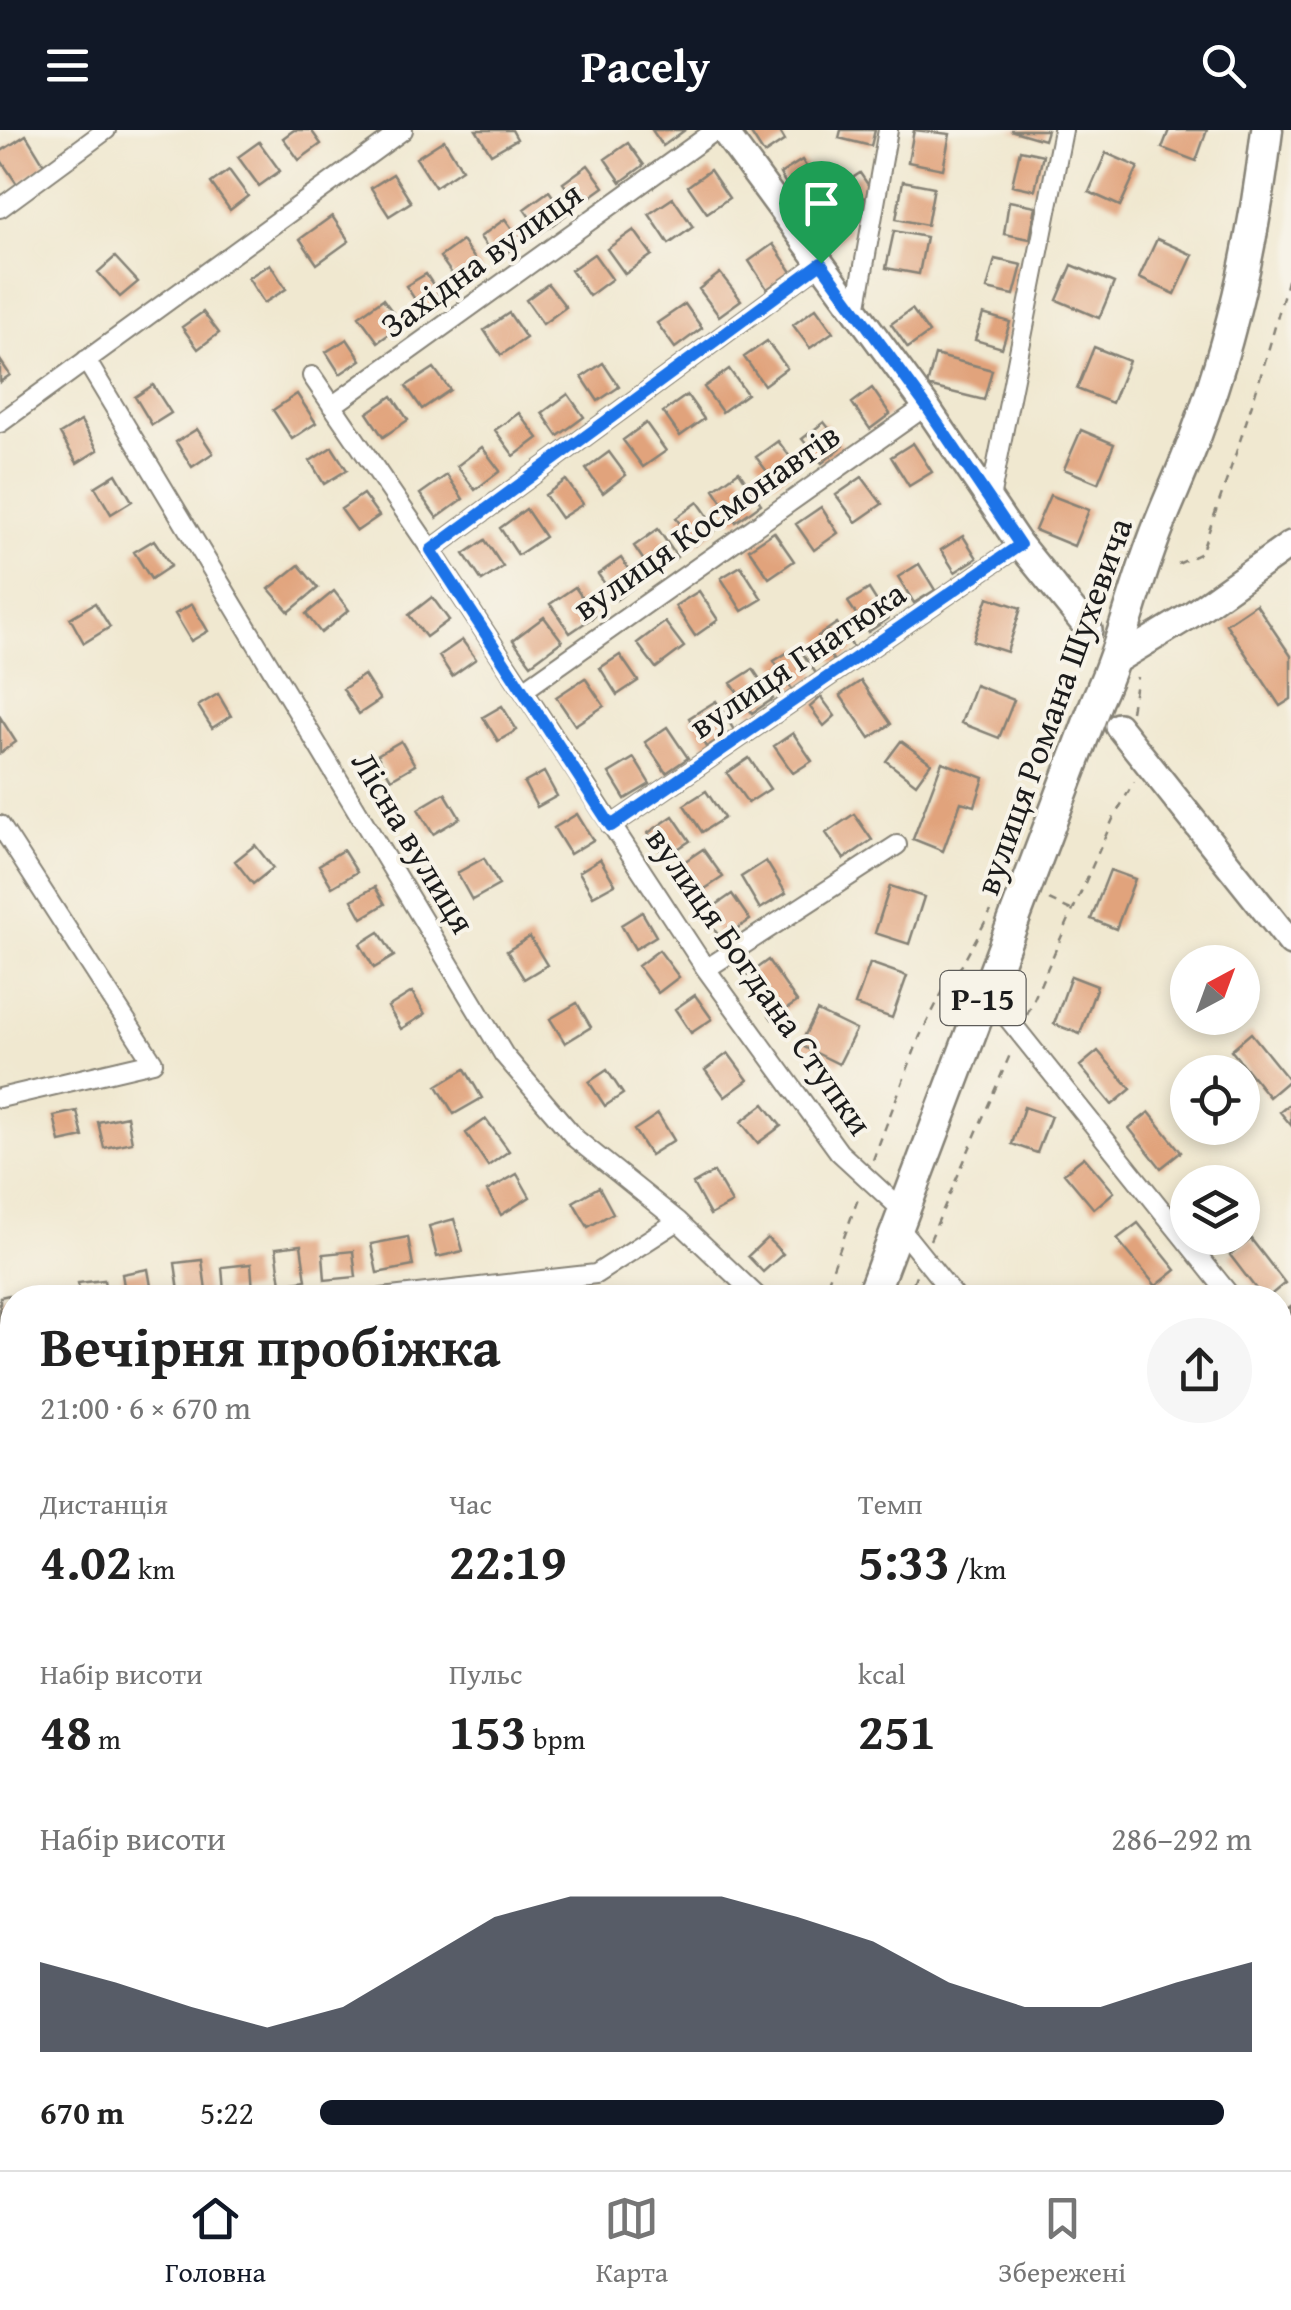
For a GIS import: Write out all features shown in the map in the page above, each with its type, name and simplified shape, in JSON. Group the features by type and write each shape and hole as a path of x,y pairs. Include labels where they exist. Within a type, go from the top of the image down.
{"main road":[{"name":"вулиця Романа Шухевича","path":"876,1285 1097,700 1126,669 1152,544 1197,433 1241,290 1258,206 1267,130"}],"street":[{"path":"0,208 106,130"},
{"path":"0,423 403,130"},
{"path":"719,130 926,406 1020,545 1126,669 1191,615 1291,544"},
{"name":"Західна вулиця","path":"332,406 719,130"},
{"path":"856,311 888,130"},
{"path":"990,499 1062,130"},
{"path":"431,550 821,263"},
{"name":"Лісна вулиця","path":"86,360 504,1055 576,1139 678,1221 745,1285"},
{"name":"вулиця Богдана Ступки","path":"312,376 706,968 839,1152 900,1219 922,1258 945,1285"},
{"name":"вулиця Космонавтів","path":"524,690 926,406"},
{"name":"вулиця Гнатюка","path":"611,826 1020,545"},
{"path":"1097,700 1124,720 1140,754 1291,942"},
{"path":"0,825 153,1062 0,1098"},
{"path":"706,968 897,844"},
{"path":"986,990 1222,1285"},
{"path":"498,1285 596,1274 678,1221"}],"path":[{"path":"1178,564 1201,553 1277,325 1291,264"},
{"path":"1124,720 1126,669"},
{"path":"913,1285 1114,819 1137,776 1140,754"},
{"path":"827,1285 920,1036 990,913"}],"building":[{"path":"294,130 311,130 321,144 299,160 283,138"},
{"path":"476,130 512,130 517,139 491,154"},
{"path":"652,130 685,130 663,146"},
{"path":"779,130 785,140 764,154 750,132"},
{"path":"841,130 875,130 871,146 839,138"},
{"path":"914,130 950,134 943,169 908,162"},
{"path":"1010,130 1047,130 1044,140"},
{"path":"1169,130 1207,130 1196,161 1162,148"},
{"path":"26,135 45,166 17,184 0,159 0,152"},
{"path":"444,140 462,169 435,187 416,158"},
{"path":"259,142 280,171 259,186 238,157"},
{"path":"628,143 644,165 621,182 605,159"},
{"path":"1020,150 1043,155 1035,190 1012,185"},
{"path":"1106,153 1138,167 1120,206 1089,192"},
{"path":"802,160 820,189 797,203 780,174"},
{"path":"588,165 604,187 579,205 563,183"},
{"path":"229,170 248,196 230,210 211,183"},
{"path":"710,170 729,198 707,213 688,186"},
{"path":"860,173 873,192 846,210 833,191"},
{"path":"393,174 411,202 389,216 371,188"},
{"path":"903,181 934,187 927,225 896,219"},
{"path":"549,191 566,215 541,233 524,209"},
{"path":"673,198 693,227 669,244 649,214"},
{"path":"1009,201 1036,206 1030,239 1004,234"},
{"path":"836,209 851,232 829,246 814,222"},
{"path":"332,216 349,241 317,264 300,239"},
{"path":"505,219 522,242 497,260 480,237"},
{"path":"634,230 652,255 625,274 607,249"},
{"path":"894,231 926,237 919,274 886,268"},
{"path":"1157,239 1193,255 1175,294 1139,278"},
{"path":"462,241 482,269 460,285 440,257"},
{"path":"773,244 792,272 767,289 749,261"},
{"path":"594,254 612,279 589,296 571,270"},
{"path":"115,257 138,282 120,297 98,272"},
{"path":"995,259 1022,265 1014,295 987,289"},
{"path":"270,264 286,289 264,303 248,278"},
{"path":"1072,265 1114,283 1099,318 1057,300"},
{"path":"720,273 741,300 719,316 699,289"},
{"path":"426,274 445,303 426,316 406,286"},
{"path":"548,284 566,307 543,324 526,300"},
{"path":"383,299 402,325 378,342 359,316"},
{"path":"685,304 702,328 675,348 657,323"},
{"path":"816,308 833,332 810,348 793,325"},
{"path":"912,309 929,333 908,348 891,324"},
{"path":"203,312 219,333 198,349 182,327"},
{"path":"509,313 526,338 501,355 484,330"},
{"path":"983,314 1010,322 1002,348 975,340"},
{"path":"347,339 361,360 340,374 326,352"},
{"path":"767,341 787,368 764,385 744,357"},
{"path":"1094,347 1129,361 1112,403 1077,389"},
{"path":"935,355 992,370 984,400 927,386"},
{"path":"0,360 10,375 0,382"},
{"path":"603,363 619,387 598,401 582,377"},
{"path":"434,368 450,390 422,409 406,386"},
{"path":"729,369 747,394 722,412 704,387"},
{"path":"153,385 171,413 152,425 135,397"},
{"path":"872,388 890,414 870,429 852,403"},
{"path":"297,394 316,423 292,439 273,410"},
{"path":"568,394 584,417 558,436 542,413"},
{"path":"687,395 704,419 680,436 663,412"},
{"path":"392,396 408,420 383,437 367,413"},
{"path":"519,413 538,438 514,456 495,430"},
{"path":"81,421 98,450 77,463 60,434"},
{"path":"824,422 843,446 822,463 802,439"},
{"path":"646,423 666,451 643,467 623,440"},
{"path":"197,429 213,453 192,467 176,442"},
{"path":"1081,430 1114,444 1098,483 1064,469"},
{"path":"778,441 797,466 775,482 756,457"},
{"path":"913,443 932,472 909,486 891,457"},
{"path":"332,447 347,470 324,484 310,461"},
{"path":"482,447 500,471 475,490 457,466"},
{"path":"609,452 626,475 603,493 586,469"},
{"path":"739,471 761,504 736,522 714,489"},
{"path":"116,474 132,501 111,514 95,487"},
{"path":"447,475 463,499 437,518 420,494"},
{"path":"862,477 882,504 856,522 836,495"},
{"path":"566,480 583,504 561,518 545,495"},
{"path":"363,494 379,516 357,531 341,509"},
{"path":"1050,495 1089,510 1074,546 1035,530"},
{"path":"698,502 717,529 695,545 676,518"},
{"path":"821,507 838,533 814,550 796,524"},
{"path":"526,509 545,537 518,555 500,528"},
{"path":"658,529 677,557 653,574 634,546"},
{"path":"774,532 794,561 769,578 749,549"},
{"path":"963,536 977,558 955,572 941,550"},
{"path":"154,540 171,566 151,579 134,552"},
{"path":"485,540 503,567 482,581 464,554"},
{"path":"621,558 638,584 616,600 598,574"},
{"path":"919,564 935,590 914,603 898,577"},
{"path":"299,565 318,588 289,612 269,589"},
{"path":"741,566 762,599 742,611 721,578"},
{"path":"575,587 595,616 570,633 550,604"},
{"path":"869,589 888,619 868,632 848,602"},
{"path":"334,591 349,610 321,633 306,614"},
{"path":"699,591 718,620 695,636 675,606"},
{"path":"432,597 449,620 426,637 409,615"},
{"path":"988,597 1021,608 1007,652 973,641"},
{"path":"95,603 110,627 84,643 70,618"},
{"path":"192,604 208,631 191,641 175,614"},
{"path":"1256,604 1291,656 1291,699 1280,706 1226,624"},
{"path":"544,617 562,641 531,664 513,640"},
{"path":"665,622 684,647 656,668 637,643"},
{"path":"837,623 855,650 835,663 818,636"},
{"path":"462,640 476,659 452,676 439,656"},
{"path":"798,646 817,675 793,691 774,661"},
{"path":"620,655 638,681 617,695 600,668"},
{"path":"753,669 773,699 752,713 731,683"},
{"path":"364,675 380,700 359,714 343,689"},
{"path":"585,678 604,706 575,725 556,697"},
{"path":"861,681 891,724 870,738 840,695"},
{"path":"975,685 1014,700 999,738 961,723"},
{"path":"218,694 231,716 212,728 198,706"},
{"path":"821,697 835,716 824,726 810,707"},
{"path":"716,701 734,730 706,747 689,718"},
{"path":"502,706 517,730 498,741 483,717"},
{"path":"0,717 16,742 0,753"},
{"path":"667,727 688,758 666,773 645,742"},
{"path":"793,733 812,761 793,773 774,746"},
{"path":"401,741 415,765 391,779 377,755"},
{"path":"901,741 931,763 916,784 886,761"},
{"path":"634,758 650,784 625,799 609,773"},
{"path":"749,758 770,789 748,803 727,773"},
{"path":"942,762 984,778 975,806 961,802 943,851 913,839"},
{"path":"544,772 557,796 537,807 524,783"},
{"path":"706,791 724,818 702,832 684,805"},
{"path":"445,793 460,818 433,834 418,809"},
{"path":"577,814 593,840 570,854 554,828"},
{"path":"854,814 872,840 844,859 826,833"},
{"path":"673,816 690,841 665,857 648,833"},
{"path":"255,845 273,868 253,884 235,861"},
{"path":"703,849 723,877 691,898 672,870"},
{"path":"343,850 357,872 332,887 319,865"},
{"path":"484,858 499,885 472,900 457,873"},
{"path":"600,859 615,884 593,896 579,872"},
{"path":"766,861 786,893 760,909 741,877"},
{"path":"1110,870 1135,879 1116,929 1091,919"},
{"path":"890,886 924,897 909,944 875,933"},
{"path":"375,887 385,904 362,918 352,900"},
{"path":"732,894 750,920 721,939 703,914"},
{"path":"642,912 656,936 635,949 621,925"},
{"path":"379,932 394,956 374,968 360,944"},
{"path":"530,937 547,965 524,979 507,951"},
{"path":"659,950 679,977 658,993 638,966"},
{"path":"768,960 797,1002 772,1019 743,978"},
{"path":"870,963 907,976 892,1018 855,1005"},
{"path":"1071,976 1097,986 1080,1034 1054,1024"},
{"path":"412,992 425,1014 401,1029 388,1007"},
{"path":"695,995 712,1019 691,1033 675,1009"},
{"path":"577,1003 591,1027 565,1043 550,1019"},
{"path":"817,1011 856,1030 839,1064 800,1045"},
{"path":"1253,1035 1289,1080 1269,1097 1260,1086 1260,1055 1235,1055 1231,1050"},
{"path":"1098,1051 1131,1089 1112,1105 1080,1066"},
{"path":"728,1053 748,1080 725,1097 705,1070"},
{"path":"465,1069 482,1098 454,1114 437,1086"},
{"path":"607,1070 623,1094 605,1106 589,1082"},
{"path":"1291,1103 1291,1125 1280,1112"},
{"path":"764,1104 781,1126 758,1143 741,1122"},
{"path":"1024,1107 1051,1116 1037,1153 1012,1144"},
{"path":"77,1111 83,1137 60,1142 54,1116"},
{"path":"1149,1112 1170,1138 1170,1145 1181,1152 1161,1168 1129,1128"},
{"path":"658,1114 674,1140 650,1155 634,1130"},
{"path":"127,1116 132,1142 104,1148 98,1122"},
{"path":"486,1119 509,1151 488,1166 466,1133"},
{"path":"1084,1157 1114,1192 1094,1209 1064,1173"},
{"path":"714,1172 732,1203 710,1215 693,1184"},
{"path":"517,1174 530,1197 501,1215 487,1191"},
{"path":"599,1187 613,1213 588,1227 573,1202"},
{"path":"454,1219 463,1251 437,1257 429,1226"},
{"path":"1138,1223 1176,1270 1155,1285 1117,1239"},
{"path":"408,1237 413,1266 377,1273 371,1244"},
{"path":"767,1238 783,1254 763,1272 748,1256"},
{"path":"301,1245 306,1280 281,1284 276,1248"},
{"path":"353,1251 356,1277 325,1280 323,1254"},
{"path":"1260,1251 1285,1283 1253,1285 1230,1255 1260,1255"},
{"path":"202,1260 205,1285 178,1285 175,1263"},
{"path":"251,1264 253,1285 223,1285 222,1267"},
{"path":"148,1269 151,1285 124,1285 122,1274"},
{"path":"104,1280 105,1285 78,1285"}],"route":[{"path":"821,263 926,406 1020,545 611,826 431,550 821,263"}]}
